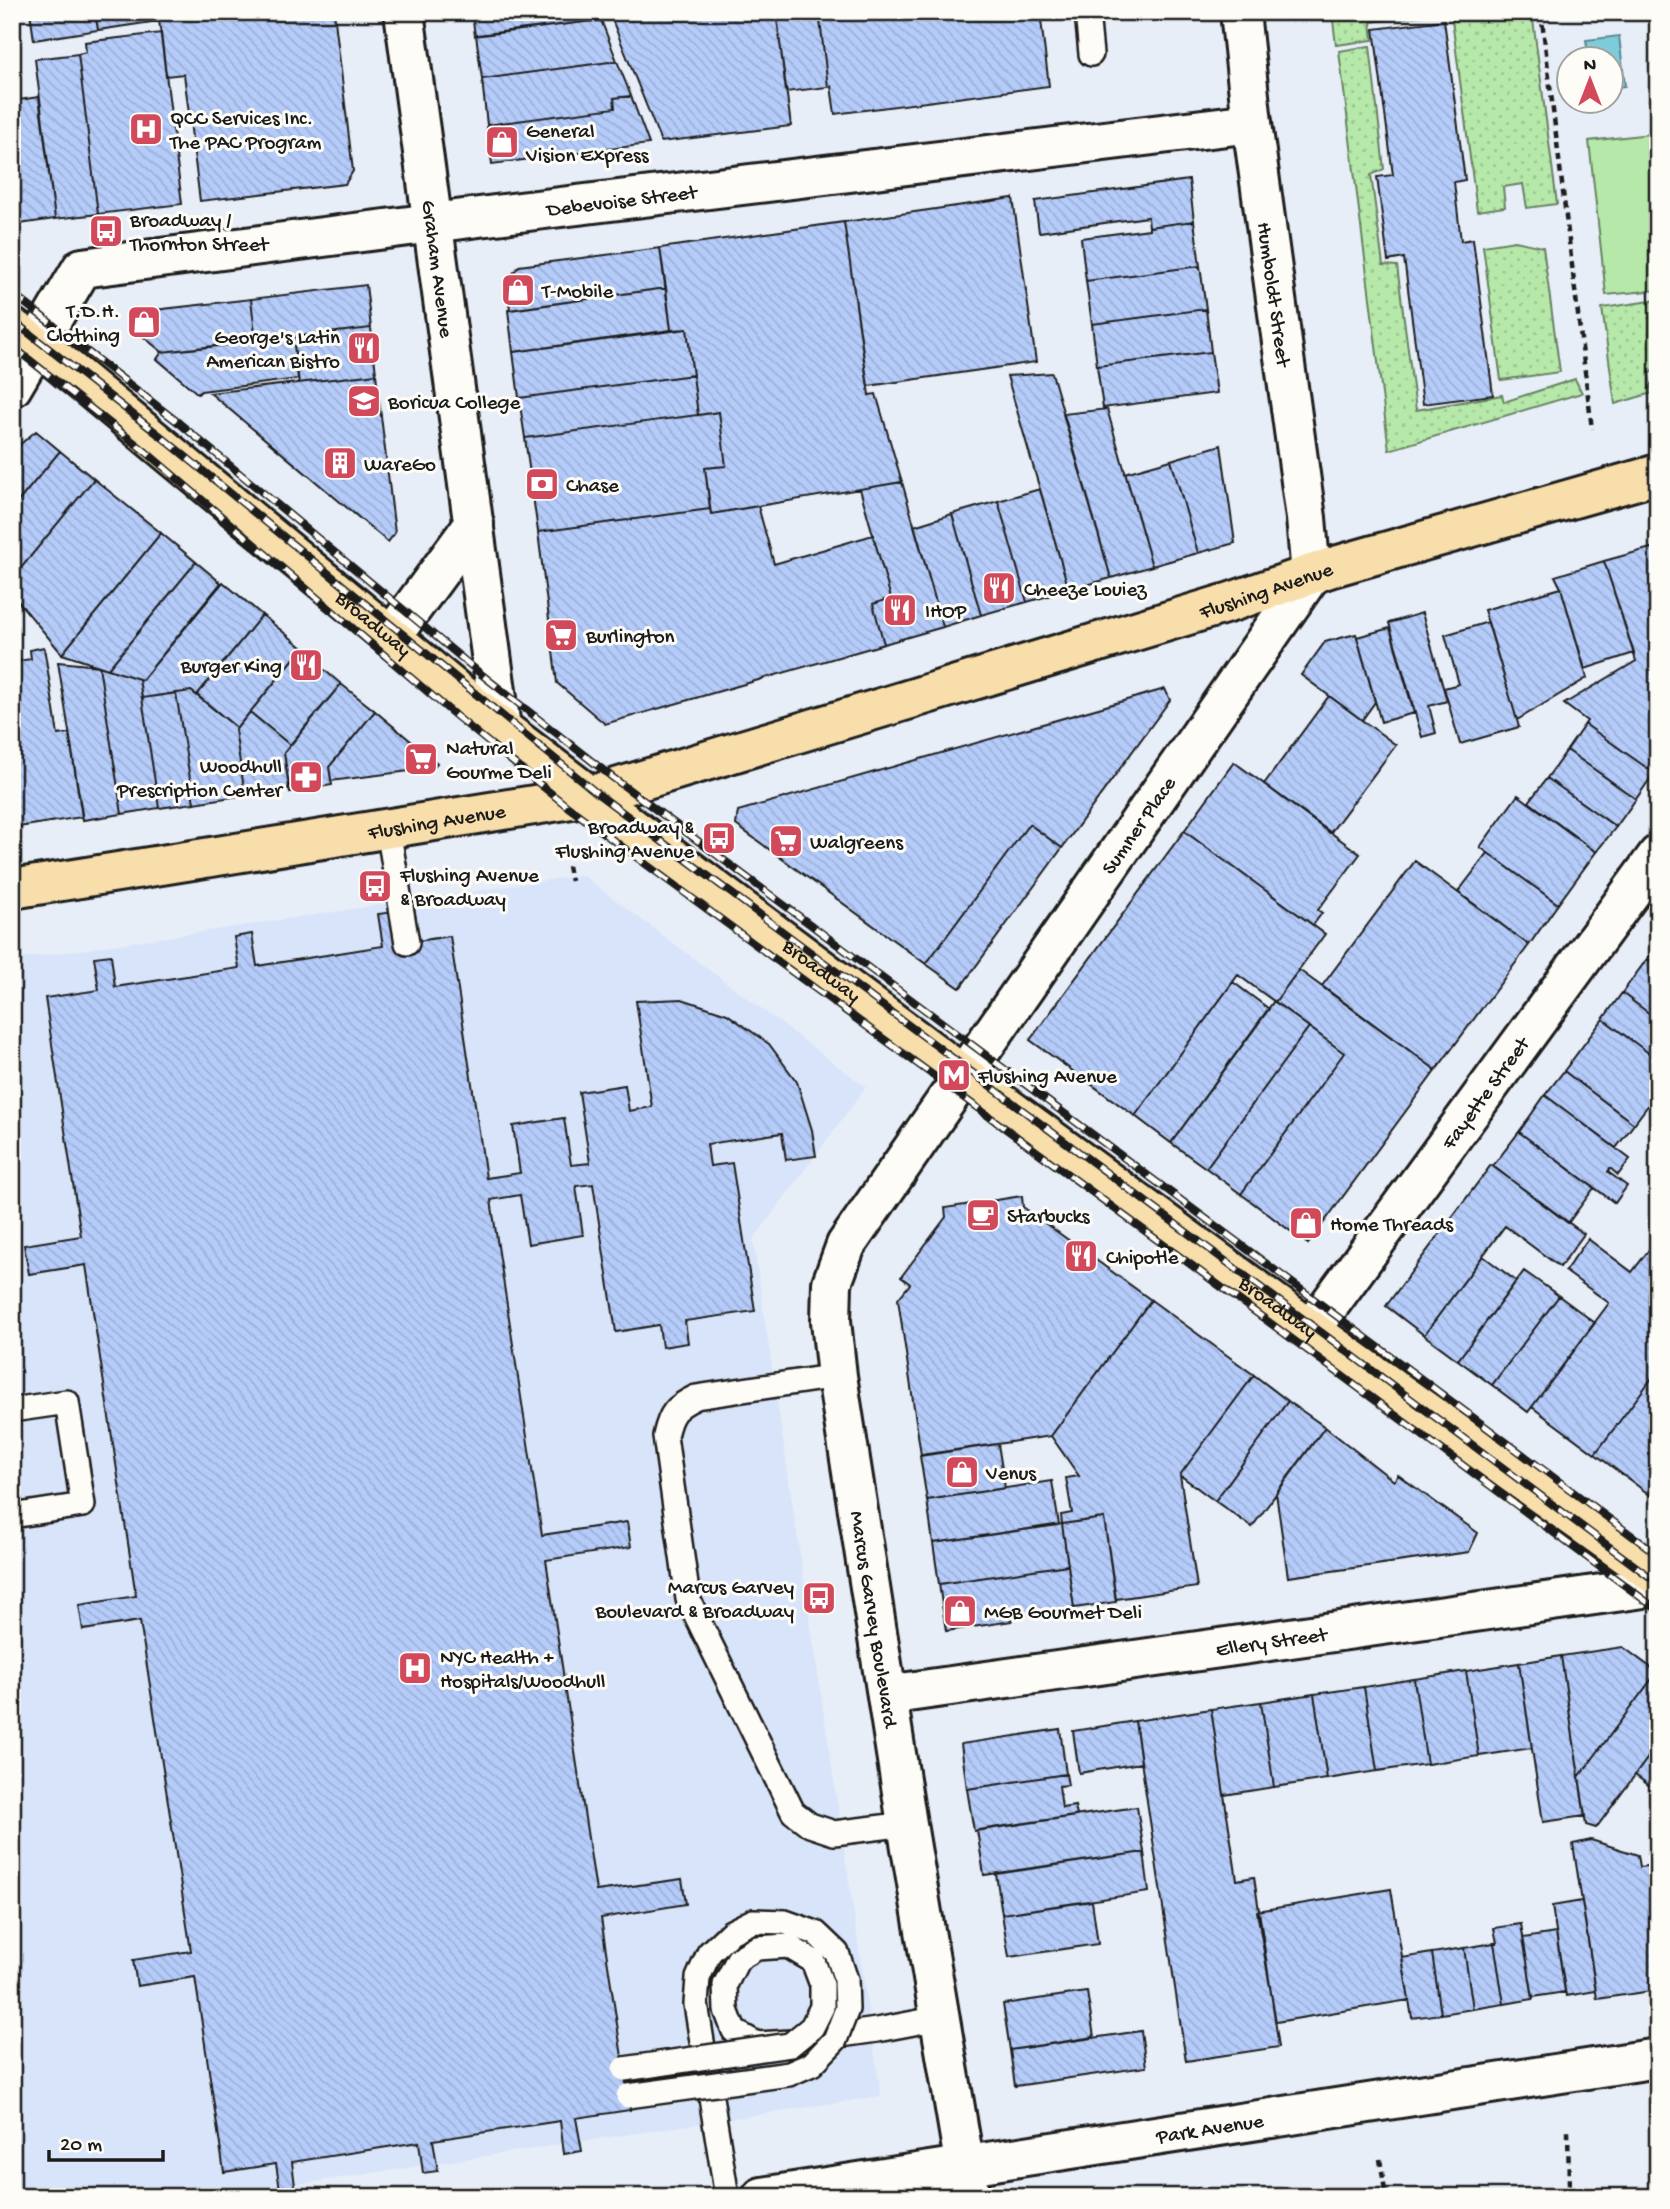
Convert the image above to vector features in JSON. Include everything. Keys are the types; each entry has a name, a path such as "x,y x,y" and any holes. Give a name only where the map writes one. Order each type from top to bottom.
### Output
{"main road":[{"name":"Broadway","path":"24,337 58,361 501,728 590,796 963,1075 1311,1330 1658,1577"},
{"name":"Flushing Avenue","path":"12,889 590,796 1231,602 1332,567 1658,474"}],"street":[{"name":"Graham Avenue","path":"404,12 501,728"},
{"name":"Humboldt Street","path":"1240,12 1252,123 1306,518 1311,575"},
{"name":"Debevoise Street","path":"24,337 82,268 433,222 1252,123"},
{"path":"12,387 24,337"},
{"path":"391,637 474,524"},
{"name":"Sumner Place","path":"963,1075 1311,575"},
{"name":"Fayette Street","path":"1311,1330 1658,855"},
{"name":"Marcus Garvey Boulevard","path":"963,1075 846,1245 832,1283 831,1321 836,1376 907,1824 968,2181"},
{"name":"Ellery Street","path":"887,1695 1658,1586"},
{"name":"Park Avenue","path":"762,2197 968,2181 1658,2058"}],"lane":[{"path":"1087,12 1091,54"},
{"path":"388,829 407,943"},
{"path":"836,1376 696,1397 679,1405 669,1419 665,1436 688,1599 793,1812 810,1825 834,1833 907,1824"},
{"path":"12,1410 67,1402 83,1505 12,1516"},
{"path":"628,2096 789,2074 812,2064 835,2040 847,2009 846,1980 836,1953 816,1933 785,1922 753,1921 730,1932 709,1953 698,1978 696,2004 727,2197"},
{"path":"624,2069 790,2045 812,2027 822,2007 822,1985 813,1961 788,1947 757,1948 738,1959 725,1985 726,2010 734,2031 757,2044 791,2042 840,2035 940,2018"}],"path":[{"path":"1541,12 1592,429"},
{"path":"568,866 571,881"},
{"path":"1567,2197 1568,2130"},
{"path":"1380,2159 1386,2197"},
{"path":"1198,2186 1200,2197"}],"shaded area":[{"name":"NYC Health + Hospitals/Woodhull","path":"582,875 866,1087 753,1240 881,2096 214,2197 12,2197 12,960"}],"green space":[{"path":"1332,12 1446,12 1371,22 1373,40 1336,45"},
{"path":"1451,12 1532,12 1557,204 1527,208 1523,184 1503,187 1505,207 1477,211"},
{"path":"1370,46 1384,169 1371,175 1383,265 1397,266 1416,410 1502,395 1504,402 1575,379 1582,393 1389,450 1339,51"},
{"path":"1658,133 1658,290 1606,295 1589,141"},
{"path":"1515,241 1543,247 1560,372 1501,380 1483,246"},
{"path":"1658,300 1658,366 1649,374 1652,393 1615,404 1602,308"}],"water":[{"path":"1619,36 1620,46 1587,46 1586,40"}],"building":[{"path":"30,12 95,12 98,30 34,40"},
{"path":"95,12 158,12 159,21 98,30"},
{"path":"158,12 334,12 353,171 345,184 200,201 184,74 166,76"},
{"path":"472,12 598,12 601,20 475,36"},
{"path":"609,12 776,12 791,126 661,142"},
{"path":"819,12 1040,12 1049,86 835,114 831,86 828,87"},
{"path":"819,12 828,87 786,92 777,17"},
{"path":"601,20 617,61 482,79 476,35"},
{"path":"1444,20 1465,180 1454,182 1461,241 1473,239 1493,395 1423,404 1404,258 1388,261 1377,177 1393,175 1374,29"},
{"path":"161,33 182,204 98,214 78,54 86,52 85,42"},
{"path":"78,54 98,214 55,219 35,59"},
{"path":"617,61 631,96 614,98 615,108 487,125 482,79"},
{"path":"631,96 649,144 492,164 487,125 615,108 614,98"},
{"path":"39,97 55,219 12,225 12,101"},
{"path":"1189,180 1194,221 1149,227 1148,217 1039,232 1035,201"},
{"path":"1013,198 1036,362 868,386 844,222"},
{"path":"1194,221 1200,266 1086,281 1081,238"},
{"path":"844,222 869,395 876,394 902,482 711,514 705,468 726,466 719,412 698,415 687,329 671,330 660,248"},
{"path":"660,248 666,288 510,310 507,281 519,266"},
{"path":"1200,266 1206,309 1092,324 1086,281"},
{"path":"366,285 371,328 256,342 251,299"},
{"path":"666,288 671,330 513,352 508,310"},
{"path":"251,299 256,342 162,352 129,325 128,313"},
{"path":"1206,309 1211,352 1097,366 1092,324"},
{"path":"371,328 376,374 299,383 293,337"},
{"path":"687,329 693,375 519,398 513,352"},
{"path":"293,337 298,379 201,391 198,394 157,359 162,352"},
{"path":"1211,352 1217,393 1103,408 1097,366"},
{"path":"1052,373 1111,578 1069,590 1007,376"},
{"name":"WareGo","path":"376,374 395,533 388,542 210,393"},
{"path":"693,375 698,415 525,438 519,398"},
{"path":"1107,409 1152,566 1111,578 1063,414"},
{"path":"719,412 726,466 705,468 710,509 538,532 525,438"},
{"path":"36,431 60,451 12,509 12,451"},
{"path":"1221,445 1235,543 1198,553 1171,460"},
{"path":"60,451 94,479 12,579 12,509"},
{"path":"1171,460 1198,553 1152,566 1125,473"},
{"path":"94,479 161,533 62,654 12,594 12,579"},
{"path":"902,482 943,627 884,644 873,604 891,598 860,489"},
{"path":"1040,489 1069,590 1027,602 998,501"},
{"path":"998,501 1027,602 981,615 952,514"},
{"path":"758,506 774,564 873,535 891,598 873,604 884,644 605,724 557,683 538,532 710,509 711,514"},
{"path":"952,514 981,615 943,627 914,526"},
{"path":"161,533 196,562 108,669 62,654"},
{"path":"1658,546 1658,768 1654,773 1585,724 1587,721 1564,704 1636,661 1604,561"},
{"path":"1604,561 1634,653 1585,669 1555,576"},
{"path":"196,562 221,583 142,680 108,669"},
{"path":"223,582 262,615 197,695 191,691 142,698 139,679 142,680"},
{"path":"1561,588 1587,678 1517,720 1484,610"},
{"path":"1422,613 1447,701 1429,706 1436,733 1422,737 1389,623"},
{"path":"262,615 303,648 237,728 197,695"},
{"path":"1488,622 1519,727 1460,744 1444,688 1459,684 1445,635"},
{"path":"1390,628 1414,713 1381,722 1357,637"},
{"path":"1356,634 1375,702 1362,720 1301,675 1325,642"},
{"path":"44,647 58,735 69,733 82,817 12,828 12,662 31,659 30,650"},
{"path":"301,650 341,684 290,745 250,712"},
{"path":"58,662 99,666 122,814 83,820"},
{"path":"99,666 139,679 159,808 122,814"},
{"path":"341,684 375,711 329,767 332,785 290,792 284,753"},
{"path":"1165,689 1170,700 1062,848 1029,824 926,964 736,825 738,811"},
{"path":"191,691 237,728 235,730 245,795 194,803 176,693"},
{"path":"176,693 194,803 159,808 142,698"},
{"path":"1329,696 1396,745 1330,833 1264,784"},
{"path":"375,711 437,763 433,768 331,781 329,767"},
{"path":"250,712 290,745 284,753 289,788 245,795 235,730"},
{"path":"1585,724 1654,773 1636,799 1567,750"},
{"path":"1567,750 1636,799 1616,827 1547,778"},
{"path":"1234,762 1360,854 1318,910 1322,913 1313,925 1184,831"},
{"path":"1547,778 1616,827 1596,852 1529,802"},
{"path":"1518,795 1596,852 1558,904 1480,847"},
{"path":"1029,824 1062,848 960,988 926,964"},
{"path":"1184,831 1325,934 1275,1002 1238,975 1135,1116 1030,1040"},
{"path":"1488,853 1558,904 1529,945 1458,892"},
{"path":"1415,861 1529,945 1436,1070 1322,986"},
{"path":"393,912 398,944 450,936 486,1178 520,1173 513,1126 564,1118 571,1165 590,1163 579,1092 625,1085 629,1111 652,1107 636,1001 682,999 727,1014 769,1044 797,1082 812,1130 816,1156 786,1160 782,1133 707,1144 710,1166 732,1163 755,1311 685,1321 688,1343 662,1347 659,1325 616,1332 593,1184 576,1186 583,1235 528,1244 520,1195 491,1200 542,1535 627,1522 631,1547 546,1560 596,1891 682,1879 686,1904 601,1918 630,2110 576,2118 582,2151 564,2154 560,2121 433,2140 438,2171 423,2173 419,2142 292,2162 296,2194 281,2196 276,2164 224,2172 195,1977 137,1986 133,1960 191,1951 140,1621 83,1630 79,1605 136,1596 86,1265 29,1274 24,1245 81,1236 45,998 99,990 94,957 111,955 115,987 239,968 234,937 252,934 257,966 383,946 378,914"},
{"path":"1658,945 1658,967 1647,959"},
{"path":"1647,959 1658,967 1658,1020 1622,993"},
{"path":"1299,970 1436,1070 1308,1244 1241,1194 1344,1053 1275,1002"},
{"path":"1233,982 1269,1009 1171,1143 1135,1116"},
{"path":"1622,993 1658,1020 1658,1060 1603,1019"},
{"path":"1274,1001 1309,1027 1206,1168 1171,1143"},
{"path":"1603,1019 1658,1060 1658,1092 1634,1124 1564,1071"},
{"path":"1309,1027 1344,1053 1241,1194 1206,1168"},
{"path":"1564,1071 1634,1124 1616,1148 1545,1095"},
{"path":"1545,1095 1630,1159 1618,1175 1610,1168 1608,1172 1627,1186 1615,1203 1519,1132"},
{"path":"1519,1132 1594,1188 1568,1223 1493,1166"},
{"path":"1491,1165 1584,1234 1560,1267 1505,1226 1424,1335 1386,1306"},
{"path":"1022,1196 1023,1207 1151,1300 1051,1436 921,1455 898,1299 910,1284 901,1277 946,1217 945,1208"},
{"path":"1658,1238 1658,1370 1595,1454 1532,1407 1609,1303 1565,1271 1588,1239 1632,1272"},
{"path":"1483,1256 1516,1281 1458,1360 1424,1335"},
{"path":"1524,1271 1559,1296 1492,1385 1458,1360"},
{"path":"1559,1296 1595,1323 1528,1412 1492,1385"},
{"path":"1151,1300 1254,1375 1180,1475 1197,1587 1116,1599 1104,1518 1062,1524 1061,1515 1072,1513 1066,1478 1079,1476 1051,1436"},
{"path":"1658,1370 1658,1501 1595,1454"},
{"path":"1254,1375 1288,1401 1215,1501 1180,1475"},
{"path":"1288,1401 1325,1427 1252,1527 1215,1501"},
{"path":"1325,1427 1394,1481 1398,1475 1478,1533 1469,1552 1288,1577 1276,1493"},
{"name":"Venus","path":"998,1444 1005,1488 927,1500 920,1456"},
{"path":"1052,1481 1059,1525 933,1543 927,1500"},
{"path":"1104,1518 1116,1602 1074,1608 1062,1524"},
{"path":"1062,1524 1068,1565 939,1584 933,1543"},
{"path":"1068,1565 1074,1608 1011,1617 1012,1621 946,1631 939,1584"},
{"path":"1623,1647 1657,1672 1579,1777 1561,1656"},
{"path":"1561,1656 1585,1816 1543,1822 1519,1663"},
{"path":"1519,1663 1532,1748 1479,1756 1466,1671"},
{"path":"1466,1671 1479,1756 1427,1764 1414,1679"},
{"path":"1657,1672 1658,1744 1596,1828 1586,1825 1579,1777"},
{"path":"1414,1679 1427,1764 1377,1771 1364,1687"},
{"path":"1364,1687 1377,1771 1327,1779 1314,1694"},
{"path":"1314,1694 1327,1779 1274,1787 1261,1702"},
{"path":"1261,1702 1274,1787 1224,1795 1211,1709"},
{"path":"1211,1709 1237,1880 1254,1877 1279,2047 1186,2061 1135,1721"},
{"path":"1135,1721 1141,1763 1079,1773 1073,1731"},
{"path":"1060,1729 1066,1774 967,1789 961,1744"},
{"path":"1658,1744 1658,1792 1635,1775"},
{"path":"1066,1774 1068,1785 1059,1786 1062,1808 1075,1806 1077,1816 974,1831 967,1789"},
{"path":"1137,1807 1144,1852 984,1875 977,1830"},
{"path":"1591,1840 1638,1855 1640,1867 1658,1864 1658,1990 1597,1999 1573,1844"},
{"path":"1144,1852 1149,1892 1002,1914 996,1874"},
{"path":"1391,1889 1409,2000 1276,2022 1257,1911"},
{"path":"1092,1901 1098,1944 1009,1957 1002,1914"},
{"path":"1582,1901 1596,1991 1566,1996 1552,1906"},
{"path":"1521,1924 1533,1999 1504,2004 1494,1928"},
{"path":"1556,1933 1565,1992 1533,1997 1523,1938"},
{"path":"1494,1943 1504,2004 1473,2009 1464,1948"},
{"path":"1464,1948 1473,2009 1441,2014 1432,1953"},
{"path":"1432,1953 1441,2014 1412,2018 1402,1958"},
{"path":"1087,1992 1094,2037 1010,2050 1003,2004"},
{"path":"1141,2031 1146,2067 1015,2086 1010,2050"}],"railway":[{"path":"12,293 179,423 481,674 612,777 1658,1555"},
{"path":"12,320 163,438 598,794 1658,1583"},
{"path":"12,346 146,452 456,716 568,807 1658,1610"}],"place":[{"name":"QCC Services Inc. The PAC Program","path":"146,129"},
{"name":"General Vision Express","path":"502,142"},
{"name":"Broadway / Thornton Street","path":"106,231"},
{"name":"T-Mobile","path":"518,290"},
{"name":"T.D.H. Clothing","path":"144,322"},
{"name":"George's Latin American Bistro","path":"364,348"},
{"name":"Boricua College","path":"364,401"},
{"name":"WareGo","path":"340,463"},
{"name":"Chase","path":"542,484"},
{"name":"Cheeze Louiez","path":"999,588"},
{"name":"IHOP","path":"900,610"},
{"name":"Burlington","path":"561,635"},
{"name":"Burger King","path":"306,665"},
{"name":"Natural Gourme Deli","path":"421,759"},
{"name":"Woodhull Prescription Center","path":"306,777"},
{"name":"Broadway & Flushing Avenue","path":"719,838"},
{"name":"Walgreens","path":"786,841"},
{"name":"Flushing Avenue & Broadway","path":"375,886"},
{"name":"Flushing Avenue","path":"954,1075"},
{"name":"Starbucks","path":"983,1215"},
{"name":"Home Threads","path":"1306,1223"},
{"name":"Chipotle","path":"1081,1256"},
{"name":"Venus","path":"962,1472"},
{"name":"Marcus Garvey Boulevard & Broadway","path":"819,1598"},
{"name":"MGB Gourmet Deli","path":"960,1611"},
{"name":"NYC Health + Hospitals/Woodhull","path":"415,1668"}]}
